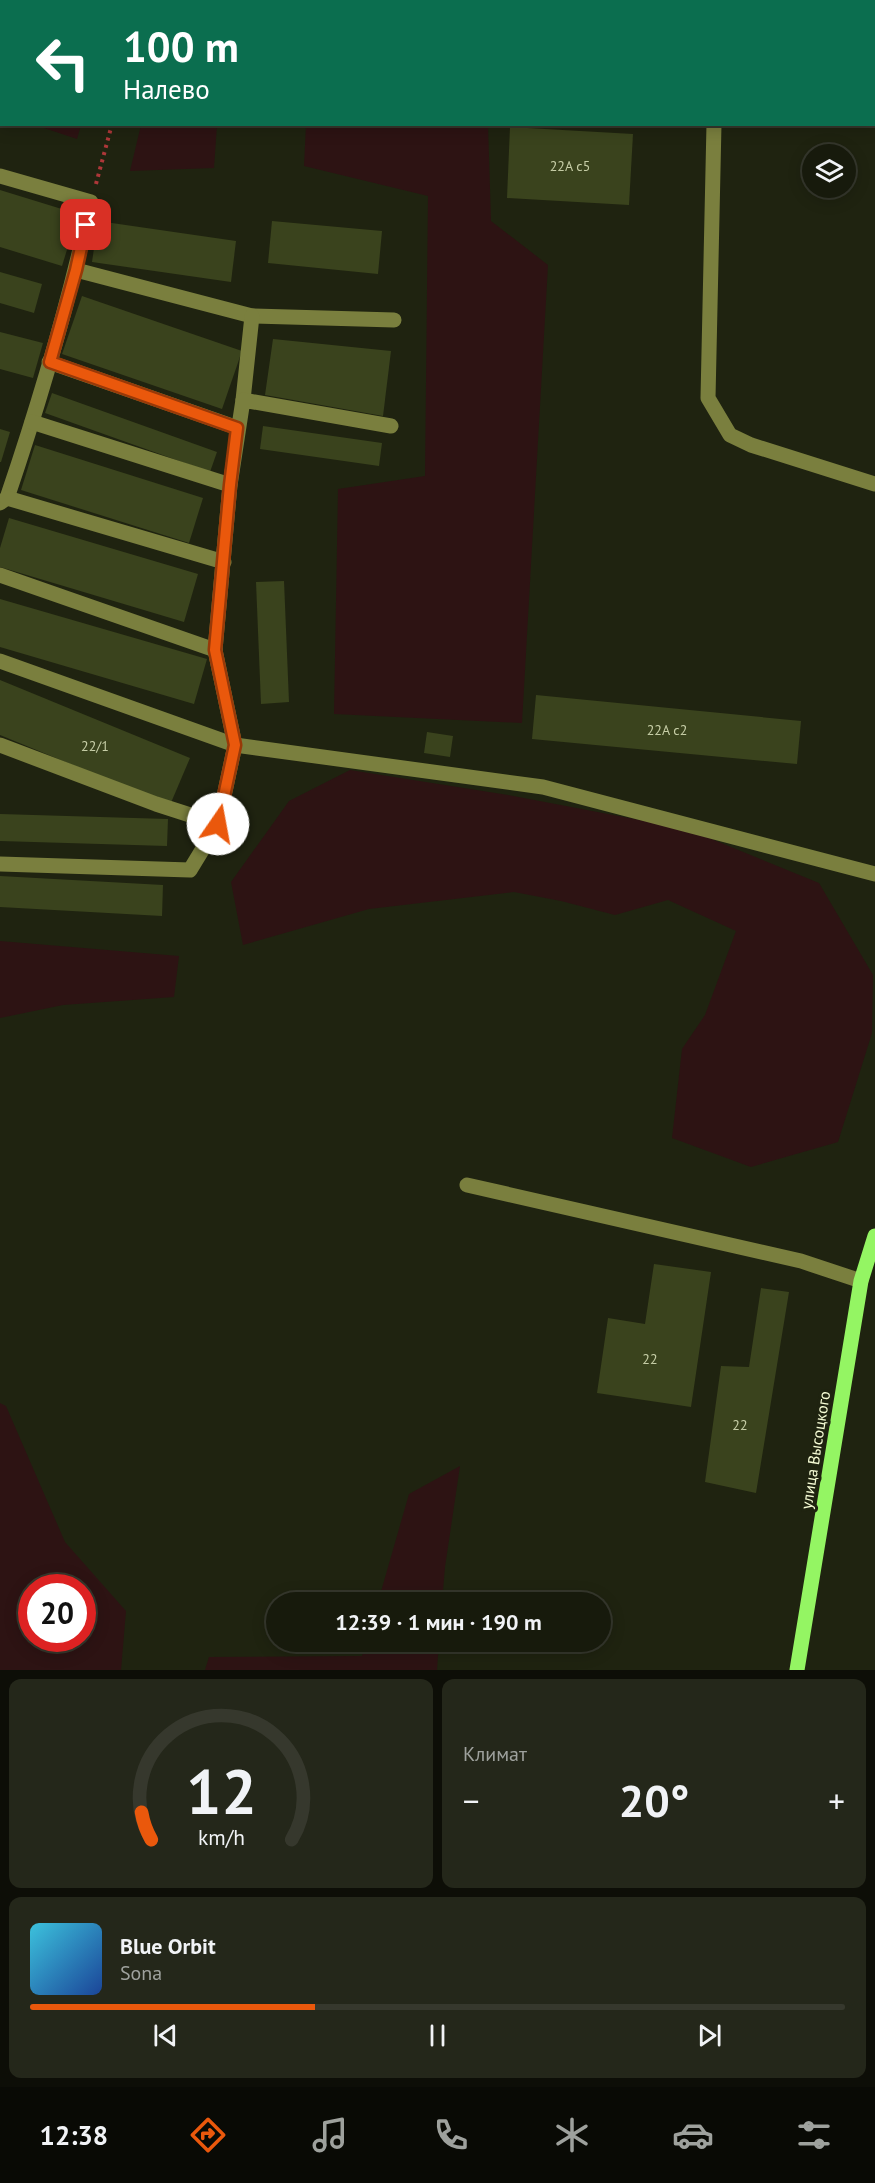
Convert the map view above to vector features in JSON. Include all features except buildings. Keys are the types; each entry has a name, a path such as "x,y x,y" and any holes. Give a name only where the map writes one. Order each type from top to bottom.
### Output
{"main road":[{"name":"улица Высоцкого","path":"797,1670 861,1281 875,1236"}],"lane":[{"path":"714,126 708,398 730,435 751,446 875,484"},
{"path":"0,176 91,202 76,270 50,362 4,501 224,562"},
{"path":"76,270 252,316 394,320"},
{"path":"0,864 190,870 218,824 235,745 215,650 230,485 243,400 252,316"},
{"path":"50,362 237,428"},
{"path":"243,400 391,426"},
{"path":"32,422 230,485"},
{"path":"0,574 215,650"},
{"path":"0,661 235,745 543,787 875,874"},
{"path":"0,745 156,804 218,824"},
{"path":"467,1185 801,1261 861,1281"}],"path":[{"path":"91,202 111,126"}],"shaded area":[{"path":"38,126 81,126 77,139"},
{"path":"141,126 217,126 214,168 130,171"},
{"path":"306,126 488,126 491,221 548,265 522,723 334,714 338,489 425,476 428,196 304,166"},
{"path":"350,770 508,795 687,829 819,883 873,975 872,1033 838,1142 751,1167 672,1138 682,1049 705,1015 736,931 668,900 615,915 514,892 369,909 243,945 231,882 289,801"},
{"path":"0,941 179,956 174,997 63,1005 0,1018"},
{"path":"0,1403 6,1406 65,1542 93,1574 18,1574 18,1652 96,1652 96,1577 126,1611 121,1670 0,1670"},
{"path":"460,1466 443,1592 381,1592 409,1494"},
{"path":"363,1652 438,1652 437,1670 205,1670 209,1657 362,1656"}],"route":[{"path":"86,225 50,362 237,428 215,650 235,745 218,824"}]}
